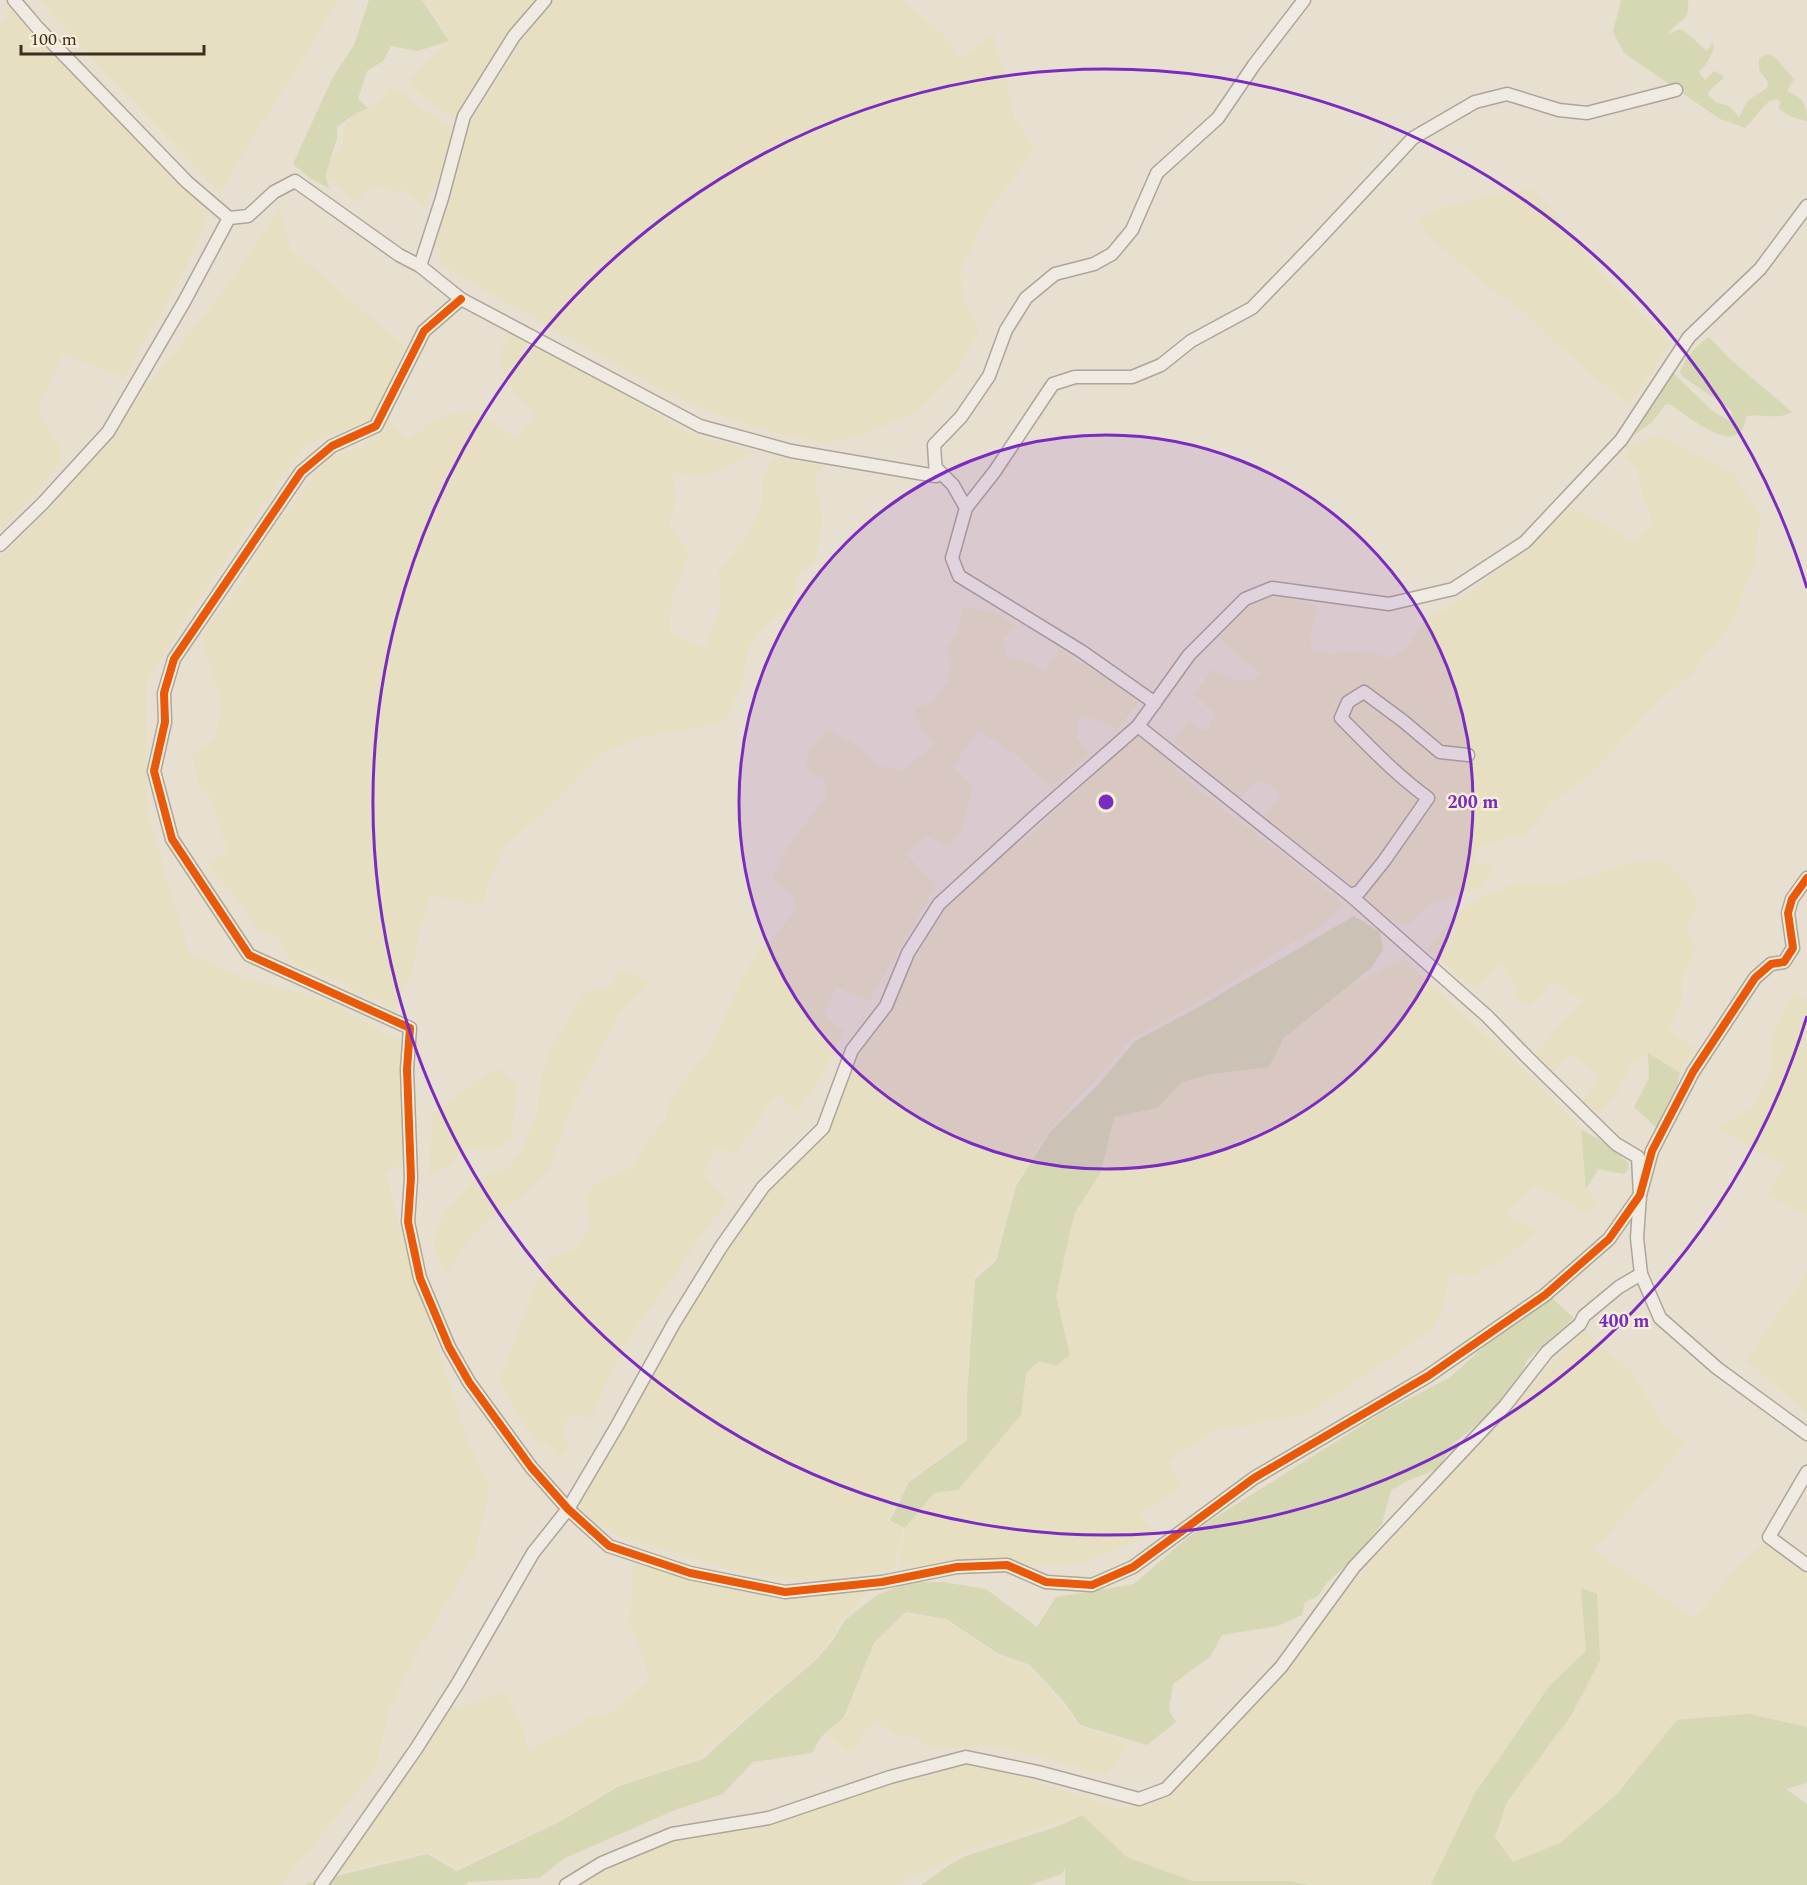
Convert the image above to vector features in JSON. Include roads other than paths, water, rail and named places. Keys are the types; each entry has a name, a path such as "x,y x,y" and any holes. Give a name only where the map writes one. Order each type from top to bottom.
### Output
{"street":[{"path":"14,0 37,27 187,182 229,218 248,216 274,192 295,181 399,255 420,266 461,299 700,426 791,451 936,476"},
{"path":"420,266 442,198 464,116 514,36 545,0"},
{"path":"936,476 934,445 961,417 989,376 1006,330 1026,298 1056,274 1094,264 1112,254 1132,230 1157,173 1218,118 1254,65 1304,0"},
{"path":"1155,704 1081,651 959,576 952,558 966,508 995,471 1053,384 1075,377 1132,377 1161,364 1191,341 1252,308 1413,138 1475,102 1507,94 1559,110 1587,112 1676,90"},
{"path":"321,1885 416,1749 458,1683 532,1553 568,1509 674,1323 721,1247 763,1187 823,1128 852,1050 886,1006 908,953 939,904 1138,726 1189,655 1245,599 1272,588 1389,604 1453,590 1525,542 1621,440 1689,337 1760,269 1807,206"},
{"path":"0,545 43,503 108,432 184,302 229,218"},
{"path":"461,299 424,331 376,426 332,446 301,472 174,658 164,693 165,722 154,771 172,839 249,955 410,1028 407,1069 411,1178 408,1222 420,1278 449,1347 469,1382 531,1467 568,1509 609,1546 690,1573 785,1592 882,1582 957,1568 1007,1565 1046,1582 1092,1585 1133,1568 1254,1478 1428,1376 1545,1295 1609,1239 1641,1195 1638,1157 1616,1144 1487,1016 1350,895 1138,726"},
{"path":"936,476 936,468 953,485 966,508"},
{"path":"1350,895 1359,892 1384,861 1428,798 1413,787 1341,718 1348,702 1364,692 1440,752 1468,755"},
{"path":"1807,878 1792,899 1788,913 1793,948 1784,962 1771,964 1755,978 1693,1072 1652,1151 1641,1195 1637,1238 1641,1274 1660,1318 1717,1368 1807,1434"},
{"path":"567,1885 602,1863 672,1834 769,1818 890,1777 966,1757 1038,1772 1139,1799 1166,1789 1281,1667 1354,1567 1505,1406 1547,1352 1580,1324 1584,1316 1619,1287 1641,1274"},
{"path":"1807,1472 1769,1537 1807,1565"}]}
